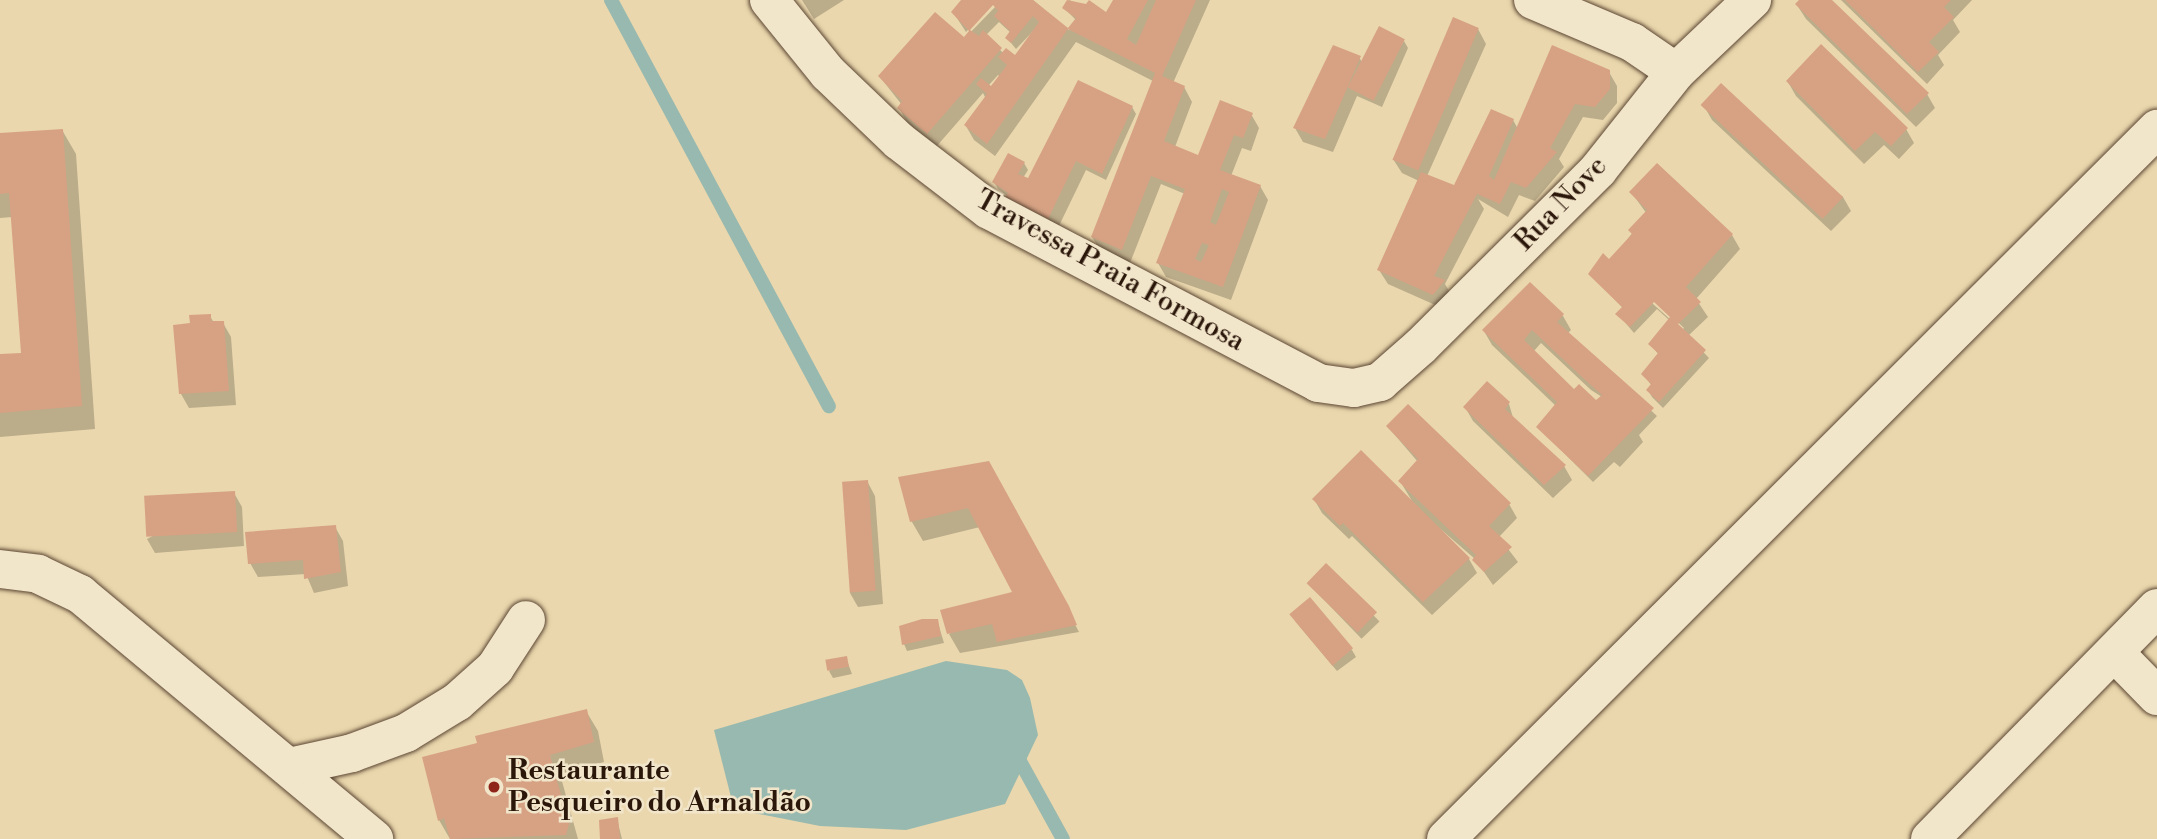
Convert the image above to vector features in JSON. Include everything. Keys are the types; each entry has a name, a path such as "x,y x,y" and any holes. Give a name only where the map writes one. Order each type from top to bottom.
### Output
{"street":[{"name":"Travessa Praia Formosa","path":"769,0 828,73 899,141 989,210 1318,383 1354,388"},
{"path":"1533,0 1632,42 1676,72"},
{"name":"Rua Nove","path":"1354,388 1380,382 1421,346 1598,170 1676,72 1752,0"},
{"path":"1446,839 2157,130"},
{"path":"0,569 38,575 80,594 374,839"},
{"path":"1930,839 2157,608"},
{"path":"289,767 352,753 407,733 457,702 495,668 526,620"},
{"path":"2115,653 2157,696"}],"water":[{"path":"946,661 1007,670 1022,680 1030,698 1038,735 1005,804 906,830 820,826 734,809 714,730"}],"building":[{"path":"961,0 1033,0 1068,28 1076,18 1062,8 1067,0 1086,4 1089,0 1106,12 1113,0 1148,0 1127,39 1136,45 1156,0 1196,0 1162,76 1185,86 1164,141 1198,155 1220,100 1253,113 1243,138 1234,135 1220,170 1261,185 1223,287 1156,263 1185,189 1151,176 1122,250 1091,237 1155,73 1068,29 987,144 964,125 987,94 976,84 981,78 991,86 1007,65 998,57 1006,48 1015,55 1039,22 1033,16 1011,43 1005,38 1010,31 994,16 998,11 993,5 970,30 979,36 983,30 1002,48 927,134 897,108 902,101 878,76 935,12 964,37 969,31 951,12","holes":["1222,189 1229,192 1216,225 1210,222","1202,243 1209,245 1201,262 1195,259"]},
{"path":"1799,0 1832,0 1929,93 1907,114 1795,4"},
{"path":"1845,0 1951,0 1944,7 1954,17 1929,42 1939,52 1918,72"},
{"path":"1453,17 1479,28 1418,171 1392,160"},
{"path":"1379,26 1405,39 1374,101 1348,87"},
{"path":"1821,44 1908,128 1891,146 1875,132 1855,151 1786,81"},
{"path":"1333,45 1361,56 1325,139 1293,128"},
{"path":"1552,45 1610,70 1610,89 1595,107 1575,104 1550,148 1557,152 1526,188 1511,182 1500,204 1477,194 1434,276 1445,280 1433,295 1377,270 1421,172 1454,185 1491,109 1514,119 1489,176 1494,180"},
{"path":"1078,80 1133,106 1102,174 1076,161 1048,219 1005,198 1008,193 992,182 1008,153 1025,162 1018,174 1028,178"},
{"path":"1721,83 1843,197 1823,219 1701,105"},
{"path":"63,129 82,406 0,413 0,354 21,353 9,193 0,194 0,133"},
{"path":"1657,163 1733,234 1686,287 1701,302 1678,324 1706,350 1659,402 1646,390 1651,384 1641,374 1658,353 1648,344 1670,317 1654,302 1630,327 1615,314 1622,307 1588,274 1603,253 1609,259 1632,234 1628,230 1647,210 1629,192"},
{"path":"1530,282 1564,314 1557,322 1654,408 1588,476 1536,427 1557,402 1482,330","holes":["1532,330 1602,395 1596,400 1579,384 1574,389 1524,340"]},
{"path":"211,314 211,321 224,321 229,391 179,394 173,325 190,323 189,315"},
{"path":"1487,381 1510,402 1505,409 1566,465 1544,485 1463,407"},
{"path":"1408,404 1511,503 1489,526 1512,547 1484,572 1472,560 1476,555 1398,481 1418,459 1386,426"},
{"path":"1361,450 1470,558 1423,602 1343,523 1340,526 1312,499"},
{"path":"989,461 1077,625 997,642 992,624 947,634 940,610 1012,592 968,508 910,522 898,477"},
{"path":"868,480 876,591 850,593 842,482"},
{"path":"235,491 237,532 146,537 144,496"},
{"path":"336,525 341,572 304,579 303,560 248,564 245,532"},
{"path":"1326,563 1377,612 1358,632 1307,583"},
{"path":"1310,597 1353,648 1332,666 1289,614"},
{"path":"922,619 938,619 941,636 902,645 899,626"},
{"path":"847,656 849,667 827,671 825,660"},
{"name":"Restaurante Pesqueiro do Arnaldão","path":"587,709 594,742 550,755 569,824 566,835 450,839 444,818 438,821 422,757 477,743 475,736"},
{"path":"618,817 620,839 600,839 599,820"}],"waterway":[{"path":"611,0 829,406"},
{"path":"1016,754 1063,839"}],"place":[{"name":"Restaurante Pesqueiro do Arnaldão","path":"494,787"}]}
